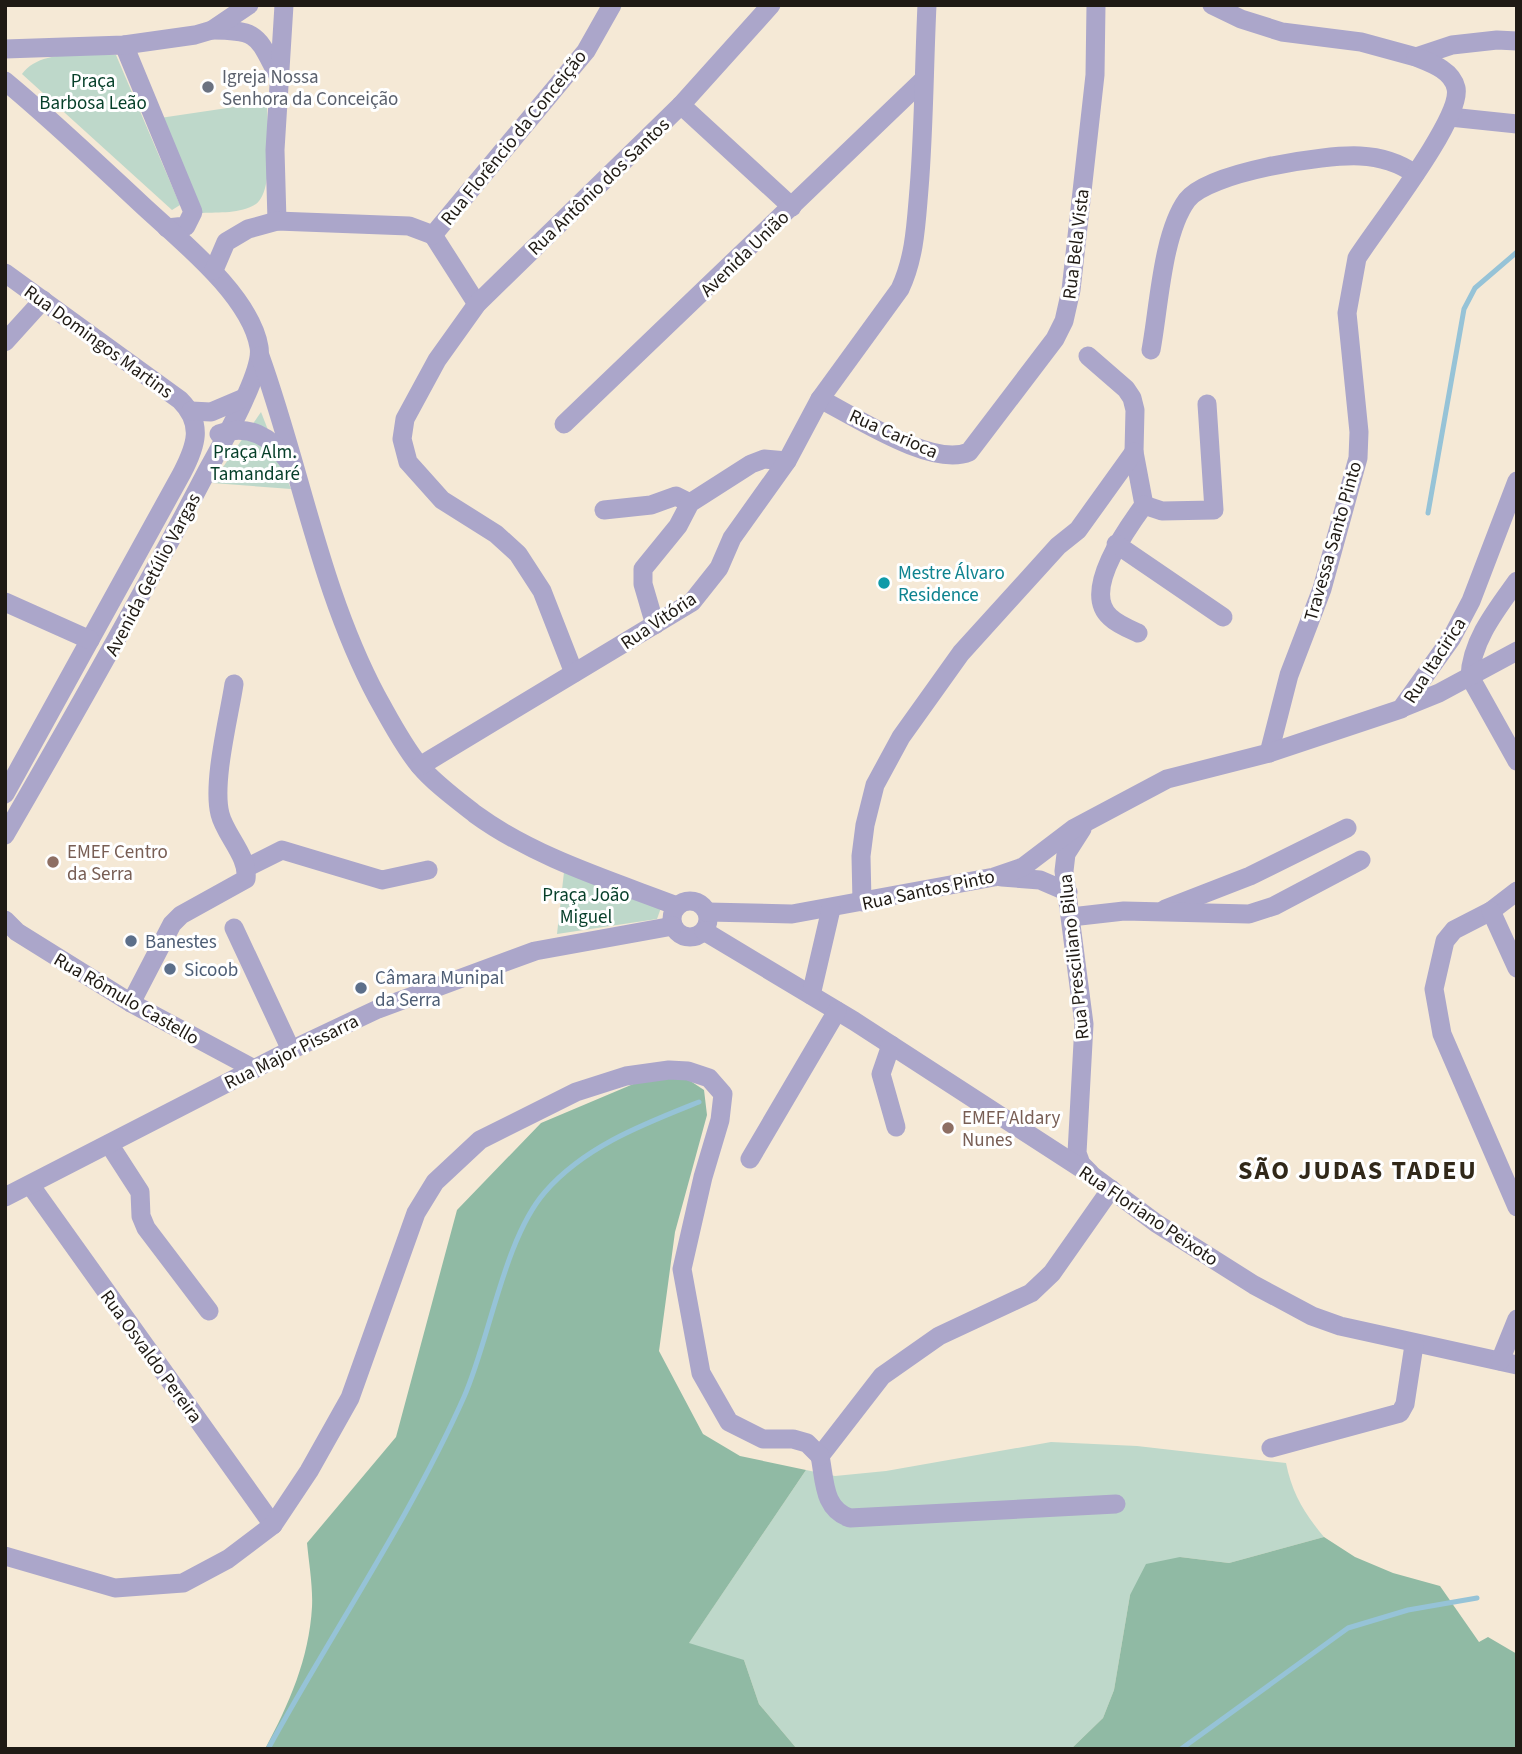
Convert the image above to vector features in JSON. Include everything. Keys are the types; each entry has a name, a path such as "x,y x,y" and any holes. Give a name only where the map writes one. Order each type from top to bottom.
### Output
{"street":[{"path":"212,30 249,5"},
{"path":"277,221 275,150 284,5"},
{"name":"Rua Florêncio da Conceição","path":"214,270 226,242 248,229 277,221 409,226 433,235 586,51 612,5"},
{"name":"Rua Antônio dos Santos","path":"574,673 542,591 518,554 496,534 442,500 408,462 402,439 405,419 416,396 477,304 681,105 771,5"},
{"name":"Rua Vitória","path":"419,766 692,602 719,568 732,538 787,461 820,399 900,289 908,272 915,245 924,132 923,80 927,5"},
{"name":"Rua Bela Vista","path":"969,452 1018,389 1064,321 1072,290 1095,75 1096,5"},
{"name":"Travessa Santo Pinto","path":"1212,5 1269,28 1307,37 1361,42 1416,57 1439,66 1451,76 1457,96 1441,136 1357,258 1347,313 1359,432 1358,458 1322,589 1289,675 1269,753"},
{"path":"5,49 124,45 212,30 246,32 254,36 279,78"},
{"path":"1416,57 1452,45 1497,40 1517,41"},
{"path":"124,45 193,212 186,226 167,228"},
{"name":"Avenida União","path":"564,424 923,80"},
{"path":"5,81 43,112 214,270 247,318 256,337 278,405 338,612 357,658 397,733 419,766 477,815 533,849 677,906"},
{"path":"681,105 792,207"},
{"path":"1450,117 1517,124"},
{"path":"1151,350 1169,248 1179,215 1188,199 1201,189 1231,177 1331,157 1360,156 1394,161 1415,174"},
{"path":"433,235 477,304"},
{"name":"Rua Domingos Martins","path":"5,273 180,400 191,411"},
{"path":"5,342 43,300"},
{"name":"Avenida Getúlio Vargas","path":"5,835 148,584 244,398 260,356"},
{"path":"1088,356 1126,388 1132,398 1134,452 1144,505 1116,544 1103,575 1103,603 1110,618 1138,634"},
{"path":"244,398 211,412 191,411 196,422 195,443 228,430 244,430 276,443 296,471"},
{"name":"Rua Carioca","path":"820,399 930,453 957,457 969,452"},
{"path":"1144,505 1162,511 1214,510 1207,404"},
{"name":"Avenida Getúlio Vargas","path":"5,794 195,443"},
{"path":"862,902 861,856 874,785 901,737 961,653 1058,546 1079,530 1134,452"},
{"path":"655,625 643,584 643,569 678,526 690,503 751,464 764,459 787,461"},
{"name":"Rua Itacirica","path":"1269,753 1401,709 1451,639 1471,601 1517,481"},
{"path":"604,510 650,505 676,496 690,503"},
{"path":"1116,544 1223,617"},
{"path":"125,572 148,584"},
{"path":"1470,669 1497,608 1517,581"},
{"path":"5,602 90,640"},
{"path":"1401,709 1470,669 1517,651"},
{"path":"1470,669 1517,761"},
{"path":"131,1003 172,924 181,915 246,879 246,868 220,814 218,795 234,684"},
{"path":"1087,823 1167,779 1269,753"},
{"name":"Rua Santos Pinto","path":"705,922 831,909 994,877 1023,867 1087,823"},
{"name":"Rua Presciliano Bilua","path":"1087,823 1066,854 1064,871 1084,1024 1078,1129 1079,1159 1093,1176"},
{"path":"1158,911 1250,876 1347,828"},
{"path":"246,868 282,850 382,880 428,870"},
{"path":"1071,917 1158,911 1249,914 1273,906 1362,860"},
{"path":"994,877 1040,880 1068,891"},
{"path":"1517,891 1491,911 1454,930 1445,941 1434,989 1442,1034 1517,1207"},
{"path":"688,901 699,904 705,922 687,937 673,926 672,919 677,906 688,901"},
{"path":"811,995 831,909"},
{"path":"1491,911 1517,968"},
{"name":"Rua Floriano Peixoto","path":"705,922 811,995 1093,1176 1221,1265 1312,1316 1414,1345 1508,1363"},
{"name":"Rua Major Pissarra","path":"5,1197 31,1186 291,1050 378,1009 536,951 673,926"},
{"name":"Rua Rômulo Castello","path":"9,927 131,1003 254,1069"},
{"path":"234,928 291,1050"},
{"path":"750,1159 837,1011"},
{"path":"891,1045 881,1074 896,1127"},
{"path":"222,1085 229,1070 224,1053"},
{"path":"5,1556 115,1588 183,1583 228,1559 272,1525 309,1471 350,1398 416,1213 435,1182 480,1140 576,1092 626,1076 669,1070 688,1071 709,1078 723,1094 720,1120 703,1177 682,1269 701,1373 729,1422 762,1439 793,1439 807,1443 820,1455 829,1504 837,1514 850,1518 1116,1504"},
{"path":"1045,1146 1062,1147 1078,1129"},
{"path":"109,1144 140,1192 141,1216 146,1228 209,1311"},
{"name":"Rua Osvaldo Pereira","path":"31,1186 272,1525"},
{"path":"820,1455 882,1376 939,1336 1031,1293 1052,1273 1111,1189"},
{"path":"1508,1363 1517,1319"},
{"path":"1271,1448 1400,1413 1405,1404 1414,1345"}],"green space":[{"name":"Praça Barbosa Leão","path":"116,55 180,205 172,210 22,74 41,60 53,57"},
{"path":"267,102 268,172 262,197 256,204 243,209 202,213 160,118"},
{"name":"Praça Alm. Tamandaré","path":"261,412 291,489 212,483"},
{"name":"Praça João Miguel","path":"564,872 663,902 657,919 557,934"},
{"path":"657,1074 683,1076 704,1090 707,1115 675,1232 659,1351 703,1434 740,1456 806,1470 689,1643 744,1660 759,1704 797,1749 265,1749 290,1698 307,1645 312,1599 307,1543 396,1437 457,1210 541,1123"},
{"path":"1051,1442 1137,1446 1286,1463 1300,1502 1324,1537 1229,1563 1180,1557 1130,1595 1114,1690 1103,1718 1071,1749 797,1749 759,1704 744,1660 678,1659 806,1470 835,1476 886,1471"},
{"path":"1324,1537 1355,1557 1393,1573 1440,1586 1479,1642 1488,1637 1517,1654 1517,1749 1071,1749 1103,1718 1114,1690 1130,1595 1146,1564 1180,1557 1229,1563"}],"waterway":[{"path":"1428,513 1464,309 1475,288 1517,252"},
{"path":"268,1749 395,1532 442,1443 464,1397 508,1262 531,1212 561,1176 597,1149 637,1128 699,1102"},
{"path":"1181,1749 1348,1628 1408,1610 1477,1598"}],"place":[{"name":"Igreja Nossa Senhora da Conceição","path":"208,87"},
{"name":"Mestre Álvaro Residence","path":"884,583"},
{"name":"EMEF Centro da Serra","path":"53,862"},
{"name":"Banestes","path":"131,941"},
{"name":"Sicoob","path":"170,969"},
{"name":"Câmara Munipal da Serra","path":"361,988"},
{"name":"EMEF Aldary Nunes","path":"948,1128"}],"district":[{"name":"SÃO JUDAS TADEU","path":"1358,1170"}]}
